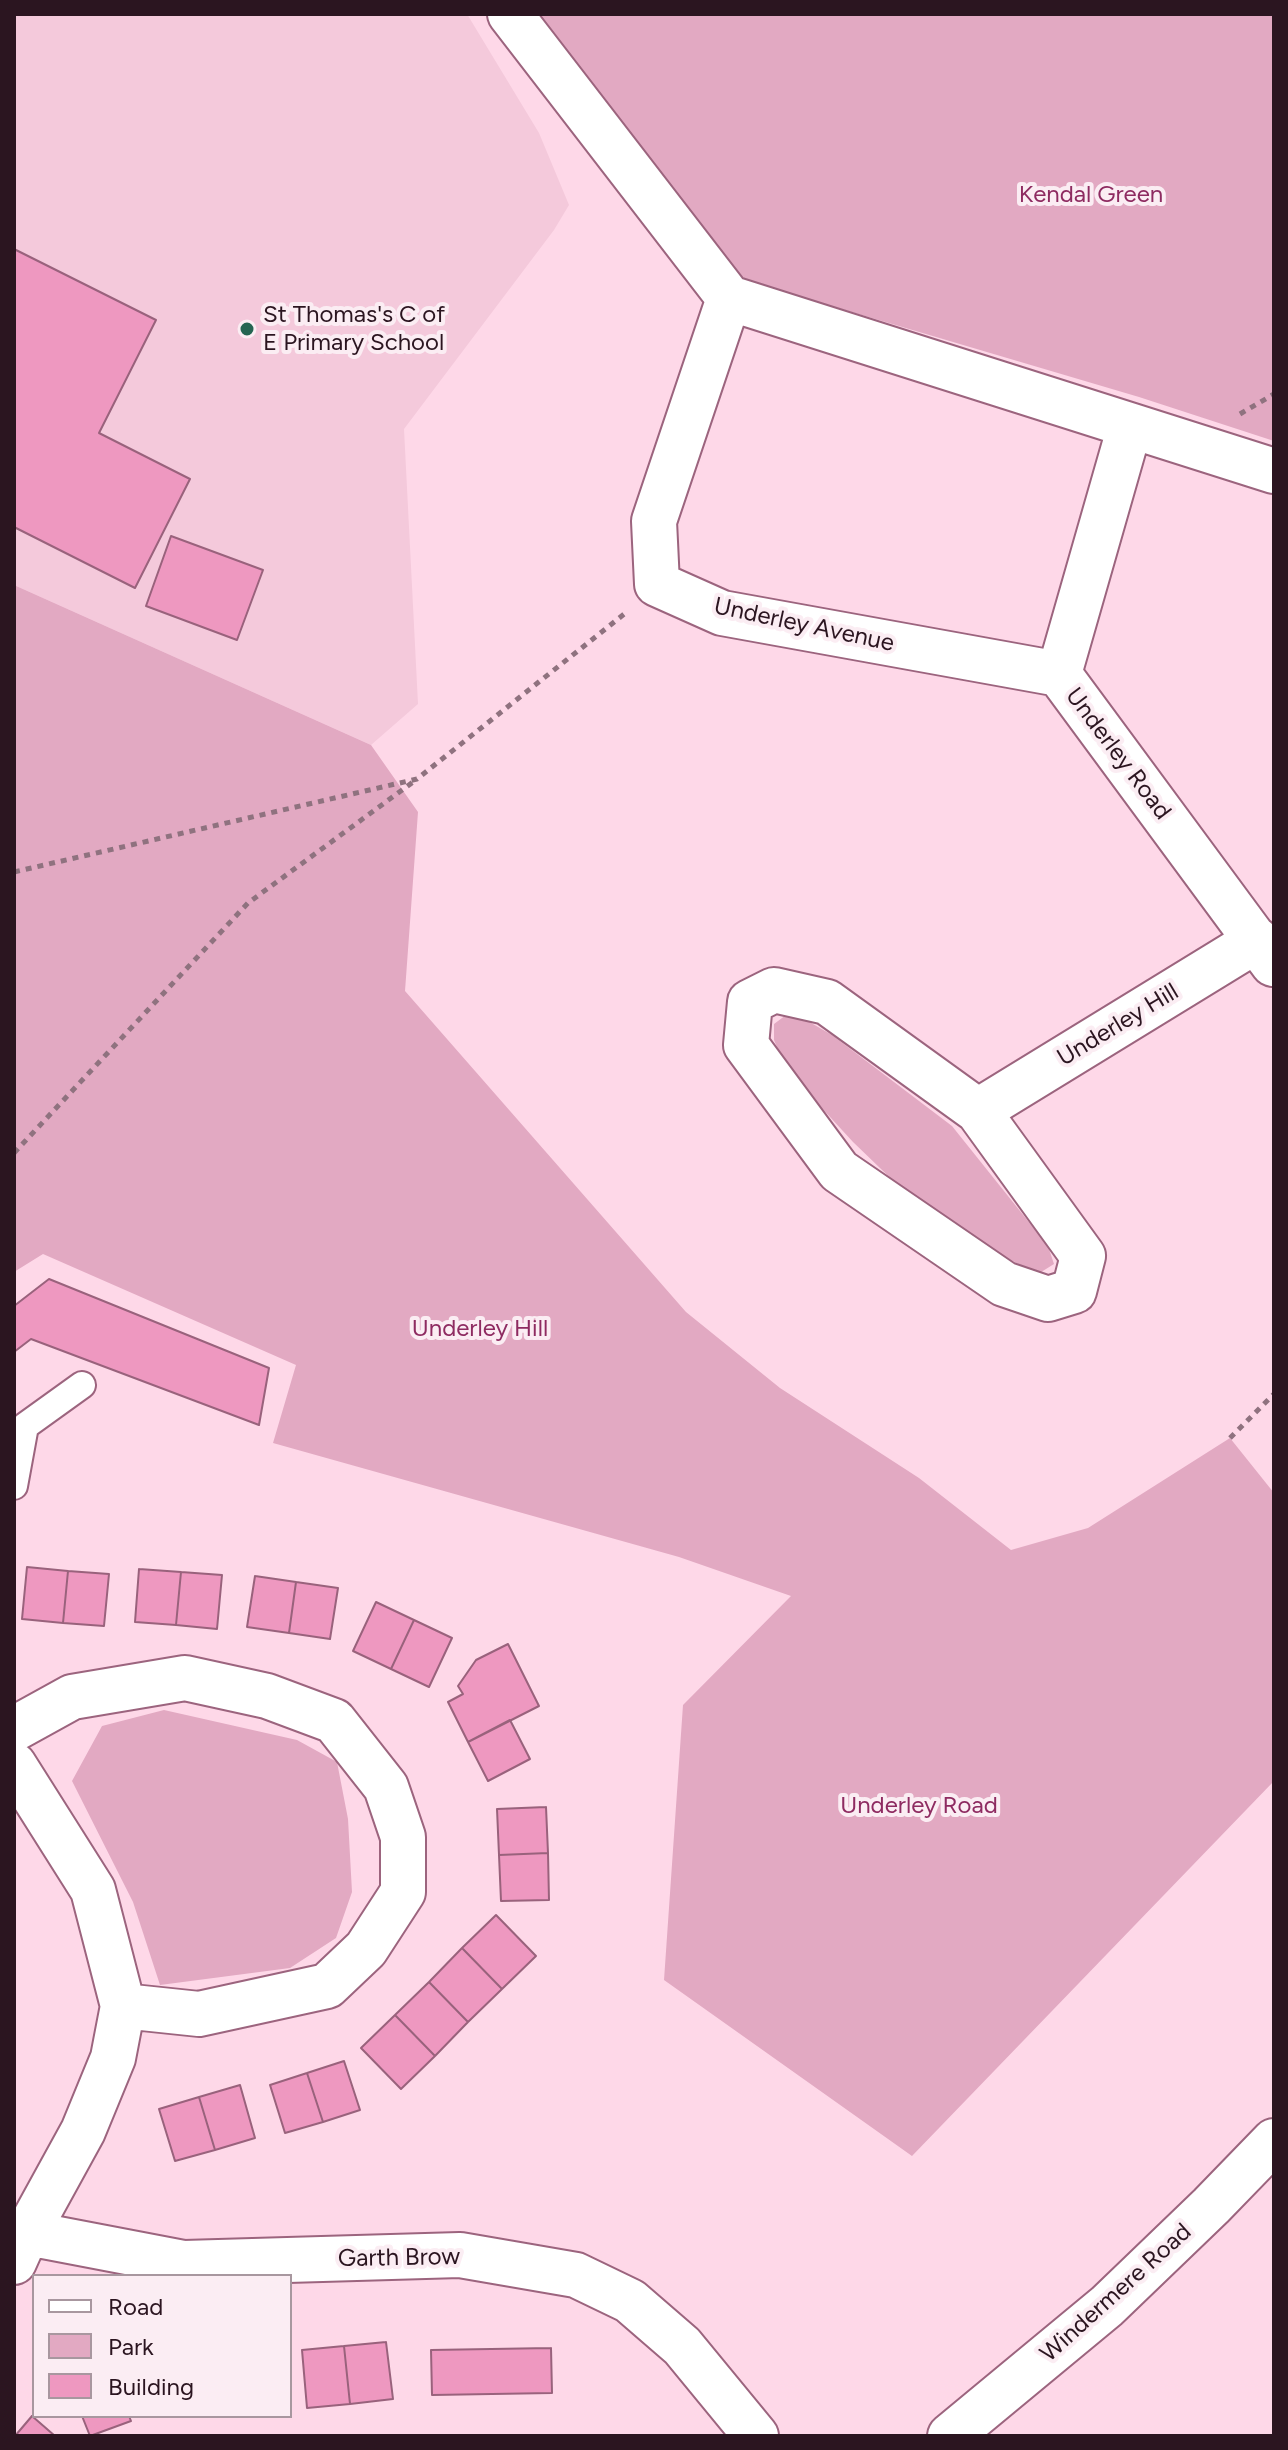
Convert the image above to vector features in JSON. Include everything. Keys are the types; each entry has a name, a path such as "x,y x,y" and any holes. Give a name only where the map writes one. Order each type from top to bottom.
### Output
{"main road":[{"path":"510,14 729,298 1130,426 1273,476"},
{"path":"657,584 654,521 729,298"},
{"name":"Underley Road","path":"1130,426 1059,674 1266,953"},
{"name":"Underley Avenue","path":"657,584 722,613 1059,674"},
{"name":"Underley Hill","path":"978,1111 1266,953"},
{"path":"774,990 827,1002 978,1111 1083,1256 1074,1291 1048,1299 1004,1284 839,1171 746,1045 750,1002 774,990"},
{"path":"14,1729 72,1697 185,1678 267,1696 334,1721 386,1787 403,1837 403,1892 366,1949 327,1986 199,2014 123,2006"},
{"path":"14,1765 93,1890 123,2006 113,2058 83,2131 20,2248"},
{"name":"Windermere Road","path":"950,2436 1107,2306 1274,2141"},
{"name":"Garth Brow","path":"20,2248 184,2263 460,2255 576,2275 630,2301 682,2346 756,2436"}],"lane":[{"path":"14,1486 25,1426 82,1385"}],"path":[{"path":"14,1153 248,903 417,779 607,630 657,584"},
{"path":"14,872 417,779"},
{"path":"1230,1438 1274,1394"}],"shaded area":[{"name":"St Thomas's C of E Primary School","path":"14,14 467,14 539,133 569,205 554,230 404,429 418,704 371,745 14,585"}],"green space":[{"name":"Kendal Green","path":"529,14 1274,14 1274,441 1139,397 740,279"},
{"path":"14,585 371,745 418,812 405,991 686,1312 780,1388 919,1478 1011,1550 1088,1528 1230,1438 1274,1493 1274,1781 912,2156 664,1980 683,1705 791,1596 679,1557 273,1443 296,1365 43,1254 14,1272"},
{"path":"786,1015 806,1020 832,1035 952,1126 1048,1246 1054,1264 1038,1274 935,1221 853,1142 786,1069 774,1040 774,1024"},
{"path":"164,1710 297,1740 337,1762 348,1819 352,1892 336,1938 290,1968 160,1985 133,1902 72,1781 102,1726"}],"building":[{"path":"14,249 156,320 99,433 190,479 135,588 14,527"},
{"path":"171,536 263,570 237,640 146,606"},
{"path":"49,1279 269,1368 259,1425 31,1339 14,1352 14,1306"},
{"path":"27,1567 68,1571 63,1623 22,1619"},
{"path":"139,1569 181,1572 176,1625 135,1622"},
{"path":"68,1571 109,1574 104,1626 63,1623"},
{"path":"181,1572 222,1575 217,1629 176,1625"},
{"path":"255,1576 296,1582 289,1633 247,1627"},
{"path":"296,1582 338,1588 330,1639 289,1633"},
{"path":"376,1602 414,1620 391,1669 353,1651"},
{"path":"414,1620 452,1638 429,1687 391,1669"},
{"path":"508,1644 539,1706 468,1742 448,1702 463,1694 458,1686 476,1660"},
{"path":"510,1720 530,1759 488,1781 468,1742"},
{"path":"546,1807 548,1853 499,1855 497,1809"},
{"path":"548,1853 549,1900 501,1901 499,1855"},
{"path":"496,1915 536,1956 502,1989 462,1948"},
{"path":"462,1948 502,1989 468,2022 429,1982"},
{"path":"429,1982 468,2022 435,2056 395,2015"},
{"path":"395,2015 435,2056 401,2089 361,2048"},
{"path":"344,2061 360,2110 323,2122 307,2073"},
{"path":"307,2073 323,2122 285,2133 270,2085"},
{"path":"240,2085 255,2138 215,2150 199,2097"},
{"path":"199,2097 215,2150 175,2161 159,2109"},
{"path":"386,2342 393,2399 350,2404 344,2346"},
{"path":"344,2346 350,2404 307,2408 302,2350"},
{"path":"551,2348 552,2393 432,2395 431,2350"},
{"path":"32,2416 55,2436 15,2436"},
{"path":"83,2418 130,2418 131,2421 90,2436"}],"place":[{"name":"St Thomas's C of E Primary School","path":"247,329"}]}
